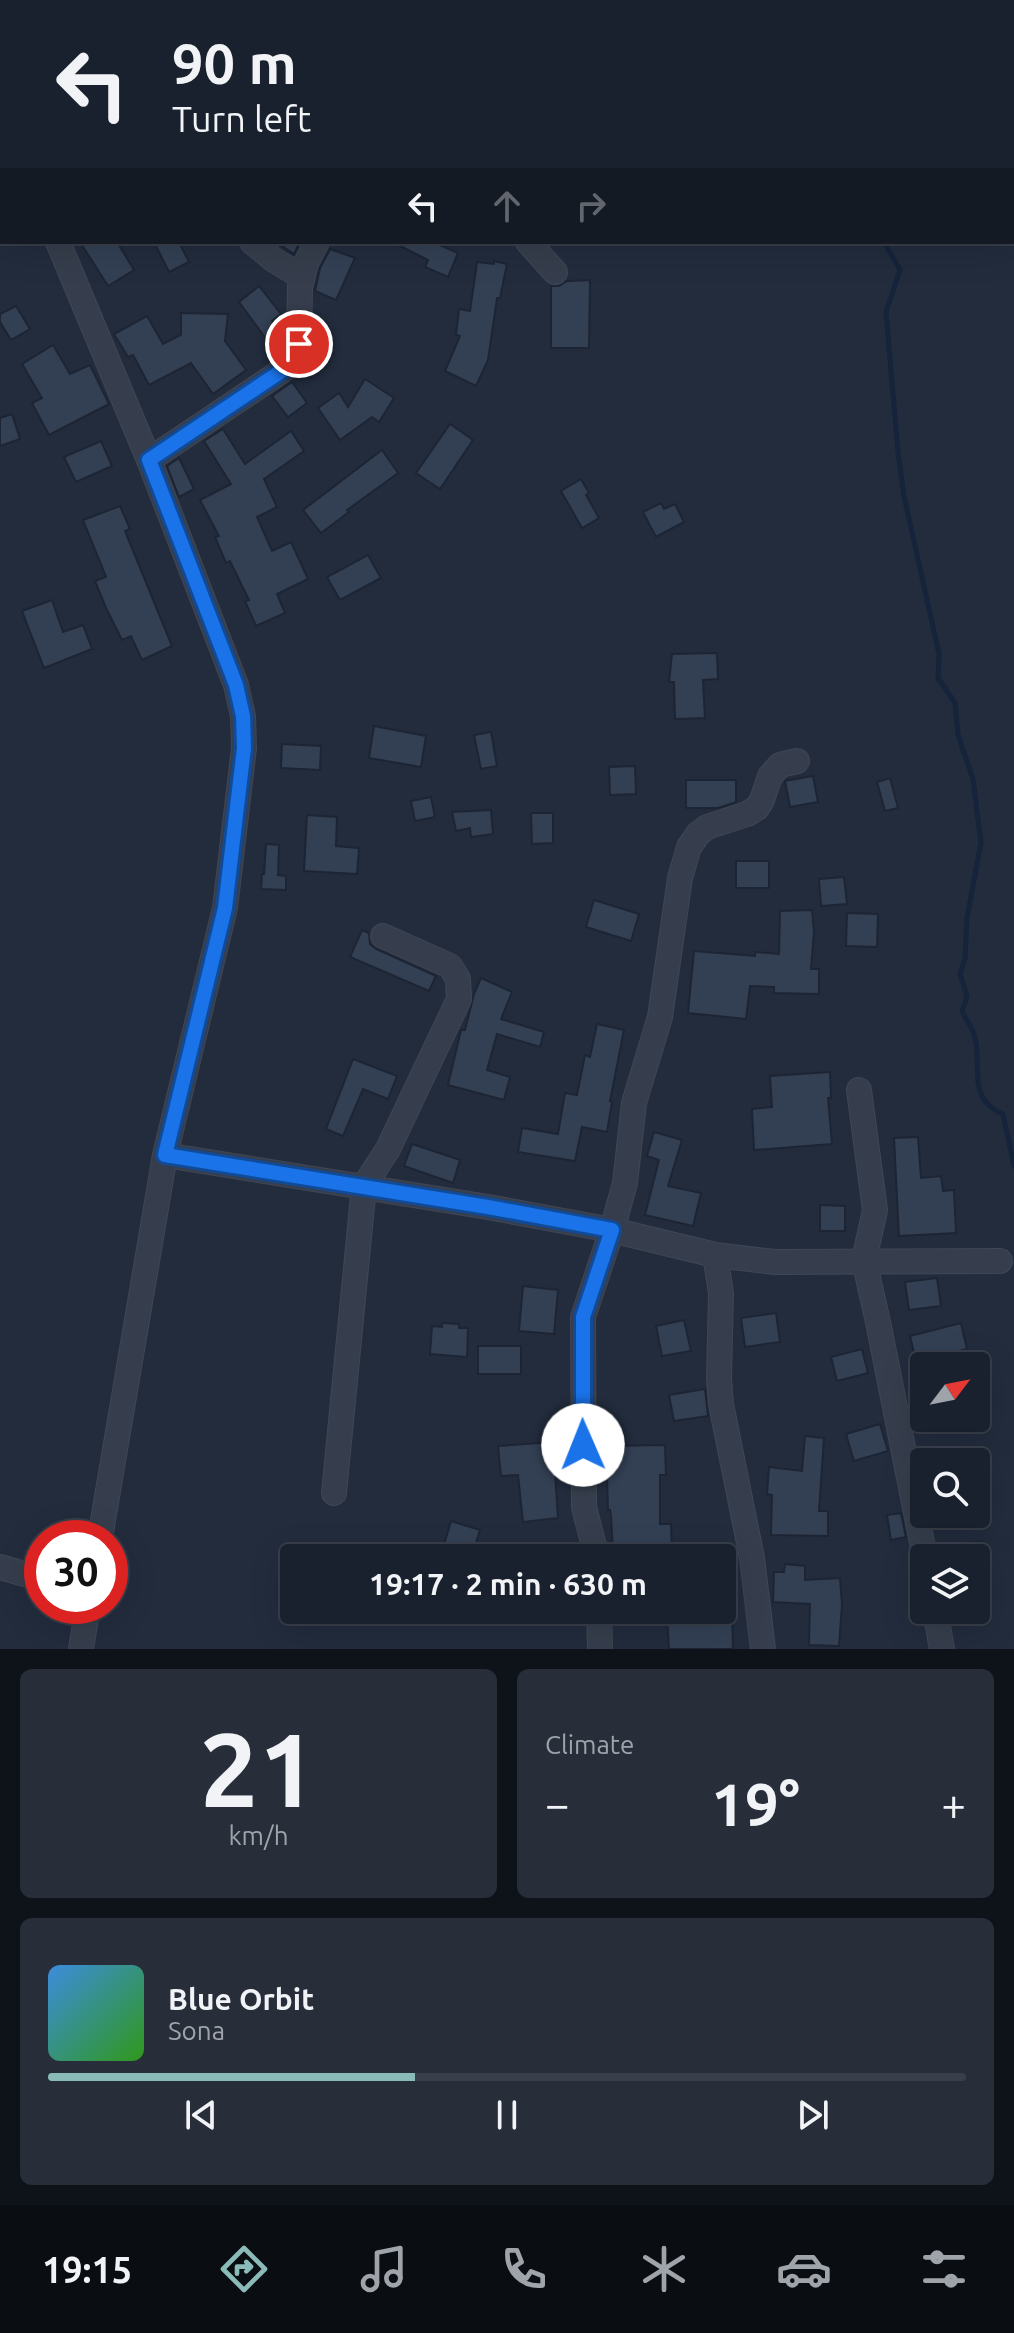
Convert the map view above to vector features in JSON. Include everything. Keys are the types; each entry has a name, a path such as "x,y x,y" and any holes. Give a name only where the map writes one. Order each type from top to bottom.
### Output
{"street":[{"path":"59,244 149,460 236,685 243,716 244,748 225,908 165,1155 103,1520"},
{"path":"254,244 302,277"},
{"path":"149,460 283,370 299,344 300,287 306,263 316,244"},
{"path":"530,244 555,272"},
{"path":"593,1544 584,1507 583,1317 625,1183 634,1103 660,1017 680,878 689,847 707,827 757,808 770,776 780,765 797,761"},
{"path":"334,1493 364,1186 388,1149 459,999 458,979 450,966 383,936"},
{"path":"859,1090 875,1210 864,1260 922,1544"},
{"path":"165,1155 612,1230 715,1255 775,1262 1000,1261"},
{"path":"715,1255 721,1293 721,1404 752,1558 763,1649"},
{"path":"0,1567 24,1574"},
{"path":"81,1649 85,1624"},
{"path":"599,1624 600,1649"},
{"path":"938,1624 942,1649"}],"building":[{"path":"81,244 118,244 134,270 108,286"},
{"path":"155,244 180,244 189,262 169,272"},
{"path":"279,244 299,244 294,254"},
{"path":"396,244 438,244 458,253 448,277 425,267 428,260"},
{"path":"330,249 355,258 336,300 315,291 320,268"},
{"path":"494,261 507,264 500,298 497,298 488,360 476,386 445,371 460,336 456,335 459,309 470,311 477,262 494,264"},
{"path":"590,280 589,348 551,348 551,286 567,281"},
{"path":"259,286 281,314 272,321 281,335 269,343 239,302"},
{"path":"16,306 30,329 11,340 0,322 0,314"},
{"path":"181,313 228,314 225,341 246,370 213,394 191,363 149,385 133,355 128,357 114,334 147,316 163,344 181,335"},
{"path":"53,345 70,374 90,365 109,404 49,435 32,403 42,398 22,364"},
{"path":"365,379 394,398 379,422 372,417 340,440 318,408 339,393 348,407"},
{"path":"292,382 307,403 288,417 272,396"},
{"path":"12,414 20,439 0,446 0,418"},
{"path":"450,424 473,440 440,489 416,473"},
{"path":"223,429 245,464 291,431 304,451 264,479 277,507 257,517 272,551 291,542 308,579 277,594 285,613 256,626 245,601 249,600 230,561 226,563 215,537 219,536 200,500 231,484 204,441"},
{"path":"101,441 112,466 76,482 64,457"},
{"path":"382,450 398,473 321,533 303,510"},
{"path":"179,458 194,489 179,497 167,466"},
{"path":"581,479 599,518 582,528 561,491"},
{"path":"661,503 664,509 675,504 684,522 656,537 643,512"},
{"path":"120,506 130,529 125,531 172,646 142,660 131,636 122,640 106,608 95,581 106,577 83,520"},
{"path":"368,555 381,578 340,600 327,577"},
{"path":"52,600 63,632 83,625 92,649 44,668 22,611"},
{"path":"717,653 718,679 703,680 705,718 675,719 674,682 669,682 672,654"},
{"path":"374,726 426,736 421,767 369,758"},
{"path":"491,732 497,766 481,769 474,735"},
{"path":"282,744 321,746 320,770 281,768"},
{"path":"635,766 636,794 610,795 609,767"},
{"path":"813,776 818,802 790,807 785,781"},
{"path":"890,778 898,808 885,811 877,782"},
{"path":"686,780 736,780 736,802 718,808 686,808"},
{"path":"431,797 435,817 415,821 411,801"},
{"path":"491,810 493,834 471,837 470,828 456,831 452,812"},
{"path":"531,813 553,813 553,843 532,844"},
{"path":"307,815 337,817 336,846 359,848 357,874 304,871"},
{"path":"266,844 279,845 278,875 286,876 286,890 261,889"},
{"path":"736,861 769,861 769,888 736,888"},
{"path":"844,877 847,904 821,906 819,879"},
{"path":"594,900 639,914 631,941 586,927"},
{"path":"812,910 811,969 819,969 819,994 774,993 774,987 750,986 746,1019 688,1013 694,951 755,956 755,952 779,954 780,911"},
{"path":"847,913 878,914 877,947 846,946"},
{"path":"362,930 369,933 370,944 376,949 436,976 429,991 350,957"},
{"path":"481,978 512,992 501,1019 544,1032 540,1047 497,1034 487,1070 510,1077 504,1100 448,1085 461,1030 465,1030"},
{"path":"597,1024 624,1030 607,1132 582,1127 575,1161 518,1152 522,1128 558,1134 565,1093 577,1095 585,1055 590,1057"},
{"path":"353,1059 397,1076 388,1099 363,1089 343,1136 326,1129"},
{"path":"830,1072 831,1098 828,1098 832,1144 754,1150 752,1109 772,1107 770,1076"},
{"path":"654,1132 682,1140 668,1186 701,1193 693,1226 645,1215 659,1160 647,1156"},
{"path":"918,1137 921,1178 941,1176 943,1191 954,1190 956,1233 899,1236 894,1138"},
{"path":"412,1144 460,1160 453,1183 404,1166"},
{"path":"820,1205 845,1206 845,1231 820,1231"},
{"path":"937,1278 941,1306 909,1310 905,1282"},
{"path":"523,1286 558,1290 554,1334 519,1331"},
{"path":"776,1313 780,1342 745,1347 741,1318"},
{"path":"684,1320 691,1351 662,1356 656,1326"},
{"path":"442,1323 468,1328 467,1357 430,1354 432,1326 442,1327"},
{"path":"961,1323 967,1349 914,1352 910,1336"},
{"path":"478,1346 521,1346 521,1374 478,1374"},
{"path":"862,1349 868,1373 837,1381 831,1357"},
{"path":"705,1389 708,1416 674,1421 669,1395"},
{"path":"880,1424 888,1451 854,1461 846,1434"},
{"path":"805,1436 824,1438 819,1511 828,1511 828,1536 771,1535 772,1495 767,1494 769,1467 802,1471"},
{"path":"553,1442 558,1518 523,1522 518,1475 501,1476 498,1446"},
{"path":"665,1445 666,1475 660,1475 660,1524 671,1524 672,1544 613,1544 606,1446"},
{"path":"901,1513 906,1537 891,1540 887,1515"},
{"path":"451,1521 480,1530 476,1544 444,1544"},
{"path":"785,1564 805,1566 805,1580 840,1578 839,1646 809,1645 810,1604 773,1602 774,1572 784,1572"},
{"path":"667,1624 732,1624 733,1649 669,1649"}],"waterway":[{"path":"885,244 900,270 886,312 904,496 939,654 938,678 955,703 958,735 973,779 981,843 967,918 965,959 960,973 967,997 962,1011 977,1045 979,1089 983,1099 1003,1114 1014,1166"}],"route":[{"path":"299,344 283,370 149,460 236,685 243,716 244,748 225,908 165,1155 612,1230 583,1317 583,1445"}]}
